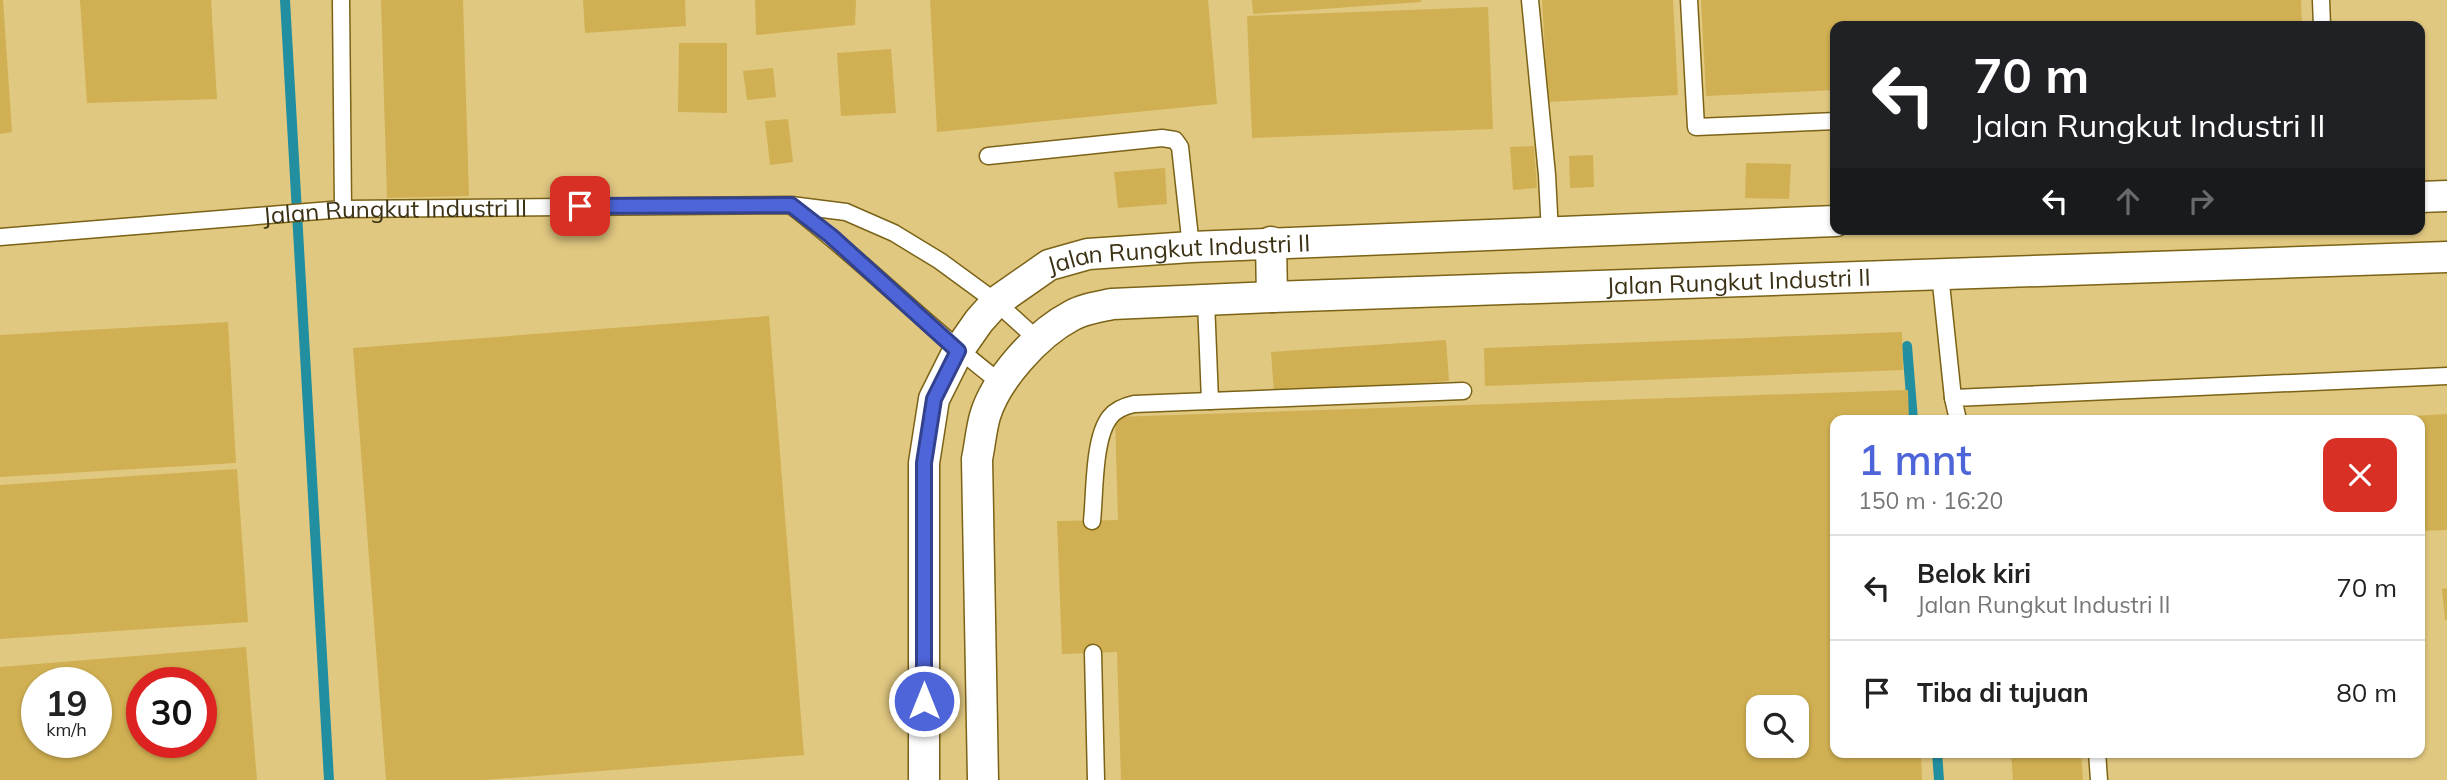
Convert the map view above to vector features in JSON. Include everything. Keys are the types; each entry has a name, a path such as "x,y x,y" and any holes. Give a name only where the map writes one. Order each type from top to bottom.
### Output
{"street":[{"path":"2425,197 2447,196"},
{"name":"Jalan Rungkut Industri II","path":"923,780 924,463 934,399 958,351 979,321 996,302 1049,265 1088,254 1271,242 1830,221"},
{"path":"1271,242 1272,297"},
{"name":"Jalan Rungkut Industri II","path":"983,780 977,459 985,415 1001,383 1038,340 1071,316 1091,308 1112,304 1272,297 2447,257"}],"lane":[{"path":"341,0 343,209"},
{"path":"1530,0 1550,233"},
{"path":"1689,0 1696,127 1830,121"},
{"path":"2321,0 2322,21"},
{"path":"988,156 1162,138 1175,139 1180,147 1191,247"},
{"path":"791,205 831,236 958,351 1001,383"},
{"name":"Jalan Rungkut Industri II","path":"0,237 343,209 791,205 846,212 894,233 940,261 996,302 1038,340"},
{"path":"1940,274 1957,415"},
{"path":"1206,301 1210,401"},
{"path":"1953,398 2447,376"},
{"path":"1092,521 1100,443 1111,416 1122,407 1134,404 1463,391"},
{"path":"1093,653 1096,780"},
{"path":"2097,758 2099,780"}],"building":[{"path":"0,0 3,0 12,132 0,134"},
{"path":"80,0 211,0 217,99 87,103"},
{"path":"381,0 463,0 469,196 387,198"},
{"path":"583,0 685,0 686,26 585,33"},
{"path":"755,0 856,0 855,25 756,35"},
{"path":"930,0 1208,0 1217,104 937,132"},
{"path":"1252,0 1421,0 1421,2 1253,14"},
{"path":"1542,0 1673,0 1678,95 1548,102"},
{"path":"1701,0 2301,0 2302,21 1830,21 1830,90 1706,96"},
{"path":"1488,7 1493,129 1252,138 1247,16"},
{"path":"679,43 727,43 727,113 678,112"},
{"path":"891,49 896,113 841,116 837,53"},
{"path":"773,68 776,97 747,100 743,71"},
{"path":"788,119 793,162 770,165 765,121"},
{"path":"1534,146 1537,188 1513,190 1510,147"},
{"path":"1593,155 1594,187 1570,188 1569,156"},
{"path":"1746,163 1791,164 1789,199 1745,198"},
{"path":"1165,168 1167,204 1118,208 1114,172"},
{"path":"769,316 804,755 484,780 386,780 353,348"},
{"path":"228,322 236,463 0,477 0,335"},
{"path":"1902,332 1903,370 1485,386 1484,348"},
{"path":"1446,340 1449,381 1274,393 1271,352"},
{"path":"1908,390 1909,415 1830,415 1830,758 1921,758 1922,780 1121,780 1117,652 1062,654 1057,521 1118,520 1115,417"},
{"path":"2447,414 2447,530 2425,531 2425,415"},
{"path":"237,469 248,622 0,639 0,485"},
{"path":"2447,588 2447,620 2445,620 2442,589"},
{"path":"246,647 257,780 0,780 0,667"},
{"path":"2011,758 2081,758 2083,780 2013,780"}],"waterway":[{"path":"285,0 329,780"},
{"path":"1907,346 1913,415"},
{"path":"1937,758 1939,780"}],"route":[{"path":"580,206 791,205 831,236 958,351 934,399 924,463 924,701"}]}
